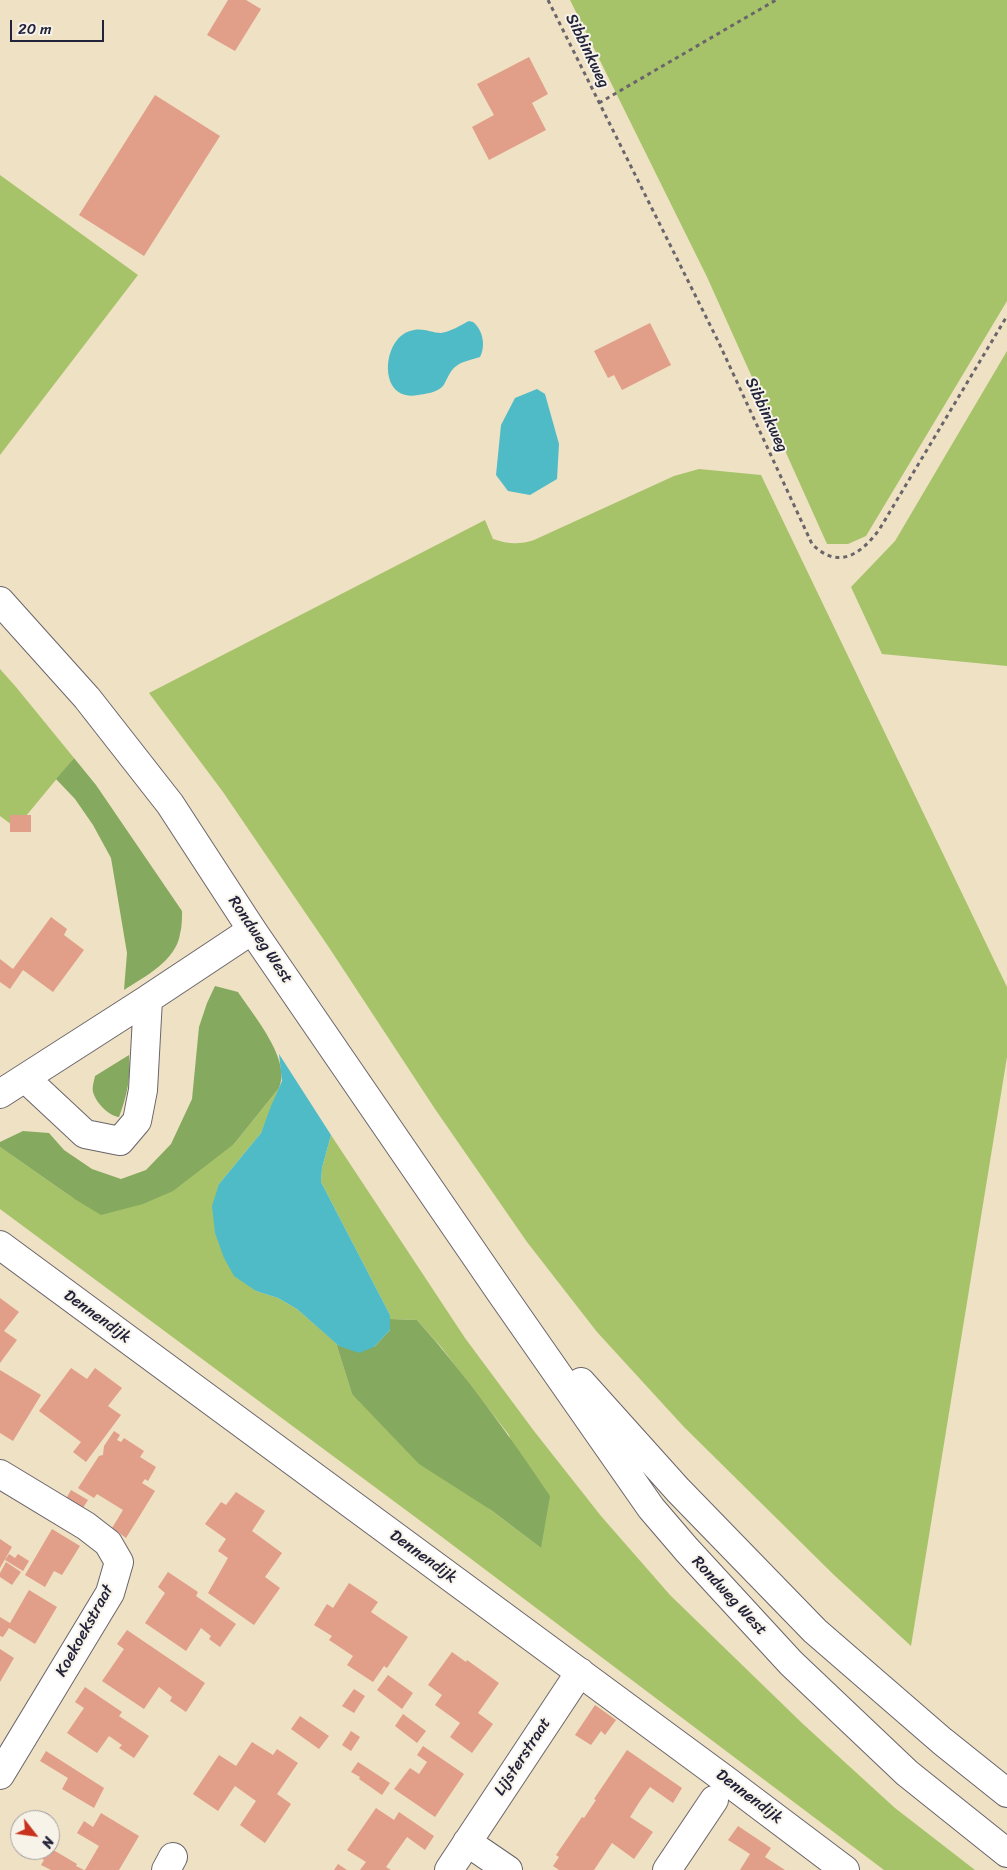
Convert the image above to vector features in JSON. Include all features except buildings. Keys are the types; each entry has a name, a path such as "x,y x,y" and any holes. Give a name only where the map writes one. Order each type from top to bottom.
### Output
{"street":[{"name":"Rondweg West","path":"0,601 87,698 170,804 252,930 651,1508 791,1663 907,1773 1007,1853"},
{"path":"0,1094 252,930"},
{"path":"24,1078 85,1134 120,1141 137,1122 142,1098 148,999"},
{"name":"Dennendijk","path":"0,1245 580,1672 845,1870"},
{"name":"Rondweg West","path":"501,1293 678,1490 815,1631 942,1741 1007,1793"},
{"name":"Koekoekstraat","path":"0,1474 86,1526 108,1543 119,1562 110,1593 0,1775"},
{"name":"Lijsterstraat","path":"449,1870 580,1672"},
{"path":"667,1870 714,1800"},
{"path":"467,1842 508,1870"}],"path":[{"name":"Sibbinkweg","path":"548,0 718,341 812,544 821,553 834,558 847,557 861,550 869,543 879,530 1007,316"},
{"path":"599,103 776,0"}],"green space":[{"path":"570,0 1007,0 1007,301 866,536 848,544 827,544 707,277"},
{"path":"0,175 138,275 0,455"},
{"path":"1007,351 1007,666 882,654 851,587 895,541"},
{"path":"699,469 761,475 1007,987 1007,1057 911,1646 834,1575 684,1427 597,1332 527,1242 435,1109 328,946 223,792 149,693 485,520 493,539 514,543 529,542 674,476"},
{"path":"0,669 74,758 16,828 0,816"},
{"path":"74,758 96,785 182,911 181,931 172,952 158,967 124,990 127,953 111,858 93,825 75,799 56,779"},
{"path":"215,986 238,992 276,1051 282,1077 279,1088 234,1144 173,1191 143,1204 101,1215 73,1198 0,1147 0,1142 23,1131 49,1133 64,1150 92,1169 121,1179 146,1170 171,1144 192,1099 199,1027"},
{"path":"129,1055 128,1086 119,1117 107,1112 100,1104 93,1092 93,1084 95,1076"},
{"path":"279,1088 261,1133 219,1184 256,1291 278,1298 297,1309 336,1343 352,1394 491,1510 541,1548 509,1435 441,1347 417,1320 390,1319 390,1315 321,1182 322,1168 331,1135 465,1338 534,1431 601,1516 670,1595 803,1724 895,1808 975,1870 884,1870 430,1528 0,1209 0,1147 73,1198 234,1144"},
{"path":"390,1319 417,1320 453,1362 519,1450 550,1496 541,1548 491,1510 419,1464 352,1394 336,1343 339,1346 374,1347 390,1330"}],"water":[{"path":"469,321 476,325 481,334 483,348 480,357 455,367 443,386 435,391 411,396 400,393 394,388 389,378 388,369 391,352 399,337 406,332 414,330 441,333"},
{"path":"537,389 545,394 559,444 557,479 530,495 508,491 496,475 501,425 515,398"},
{"path":"279,1054 331,1135 322,1168 321,1182 390,1315 390,1330 374,1347 359,1353 339,1346 297,1309 278,1298 256,1291 234,1276 224,1258 215,1233 212,1206 219,1184 261,1133 282,1081"}]}
